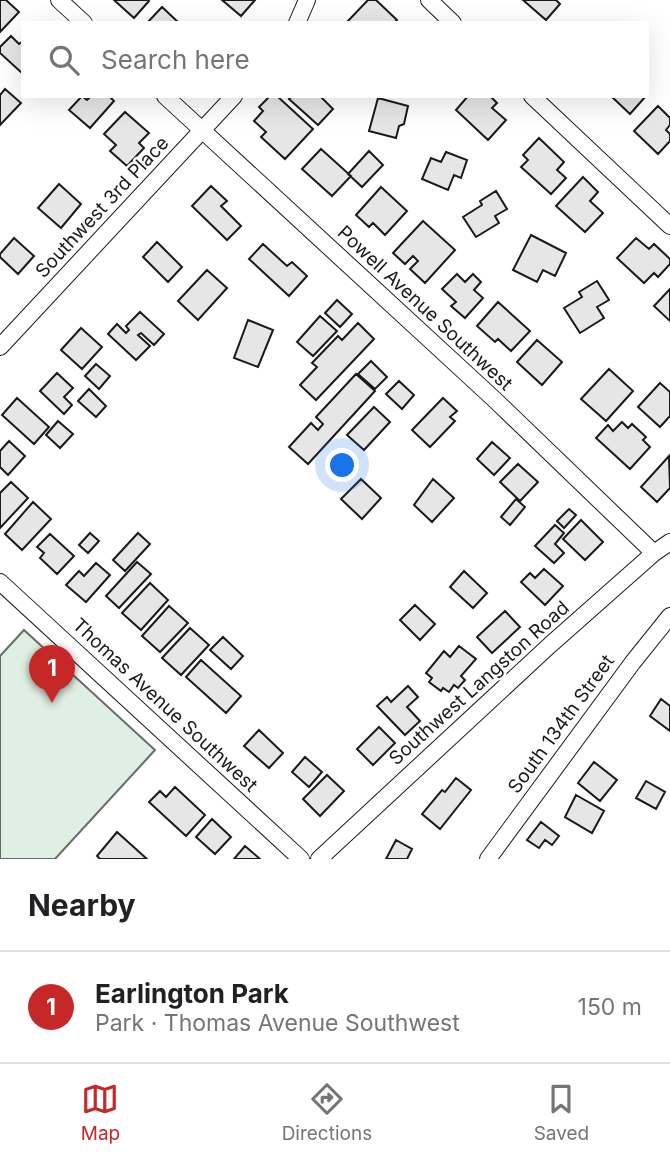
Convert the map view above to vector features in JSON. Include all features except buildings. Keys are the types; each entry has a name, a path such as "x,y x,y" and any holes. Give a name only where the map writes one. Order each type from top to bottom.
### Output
{"street":[{"path":"59,0 82,21"},
{"path":"298,21 307,0"},
{"path":"429,0 451,21"},
{"name":"Powell Avenue Southwest","path":"167,98 494,399 654,553"},
{"name":"Southwest 3rd Place","path":"0,347 232,98"},
{"path":"534,98 670,226"},
{"name":"Southwest Langston Road","path":"319,859 550,645 670,542"},
{"name":"Thomas Avenue Southwest","path":"0,582 301,859"},
{"name":"South 134th Street","path":"488,859 670,616"}],"green space":[{"path":"24,630 155,750 55,859 0,859 0,656"}],"place":[{"name":"Earlington Park","path":"52,703"}]}
